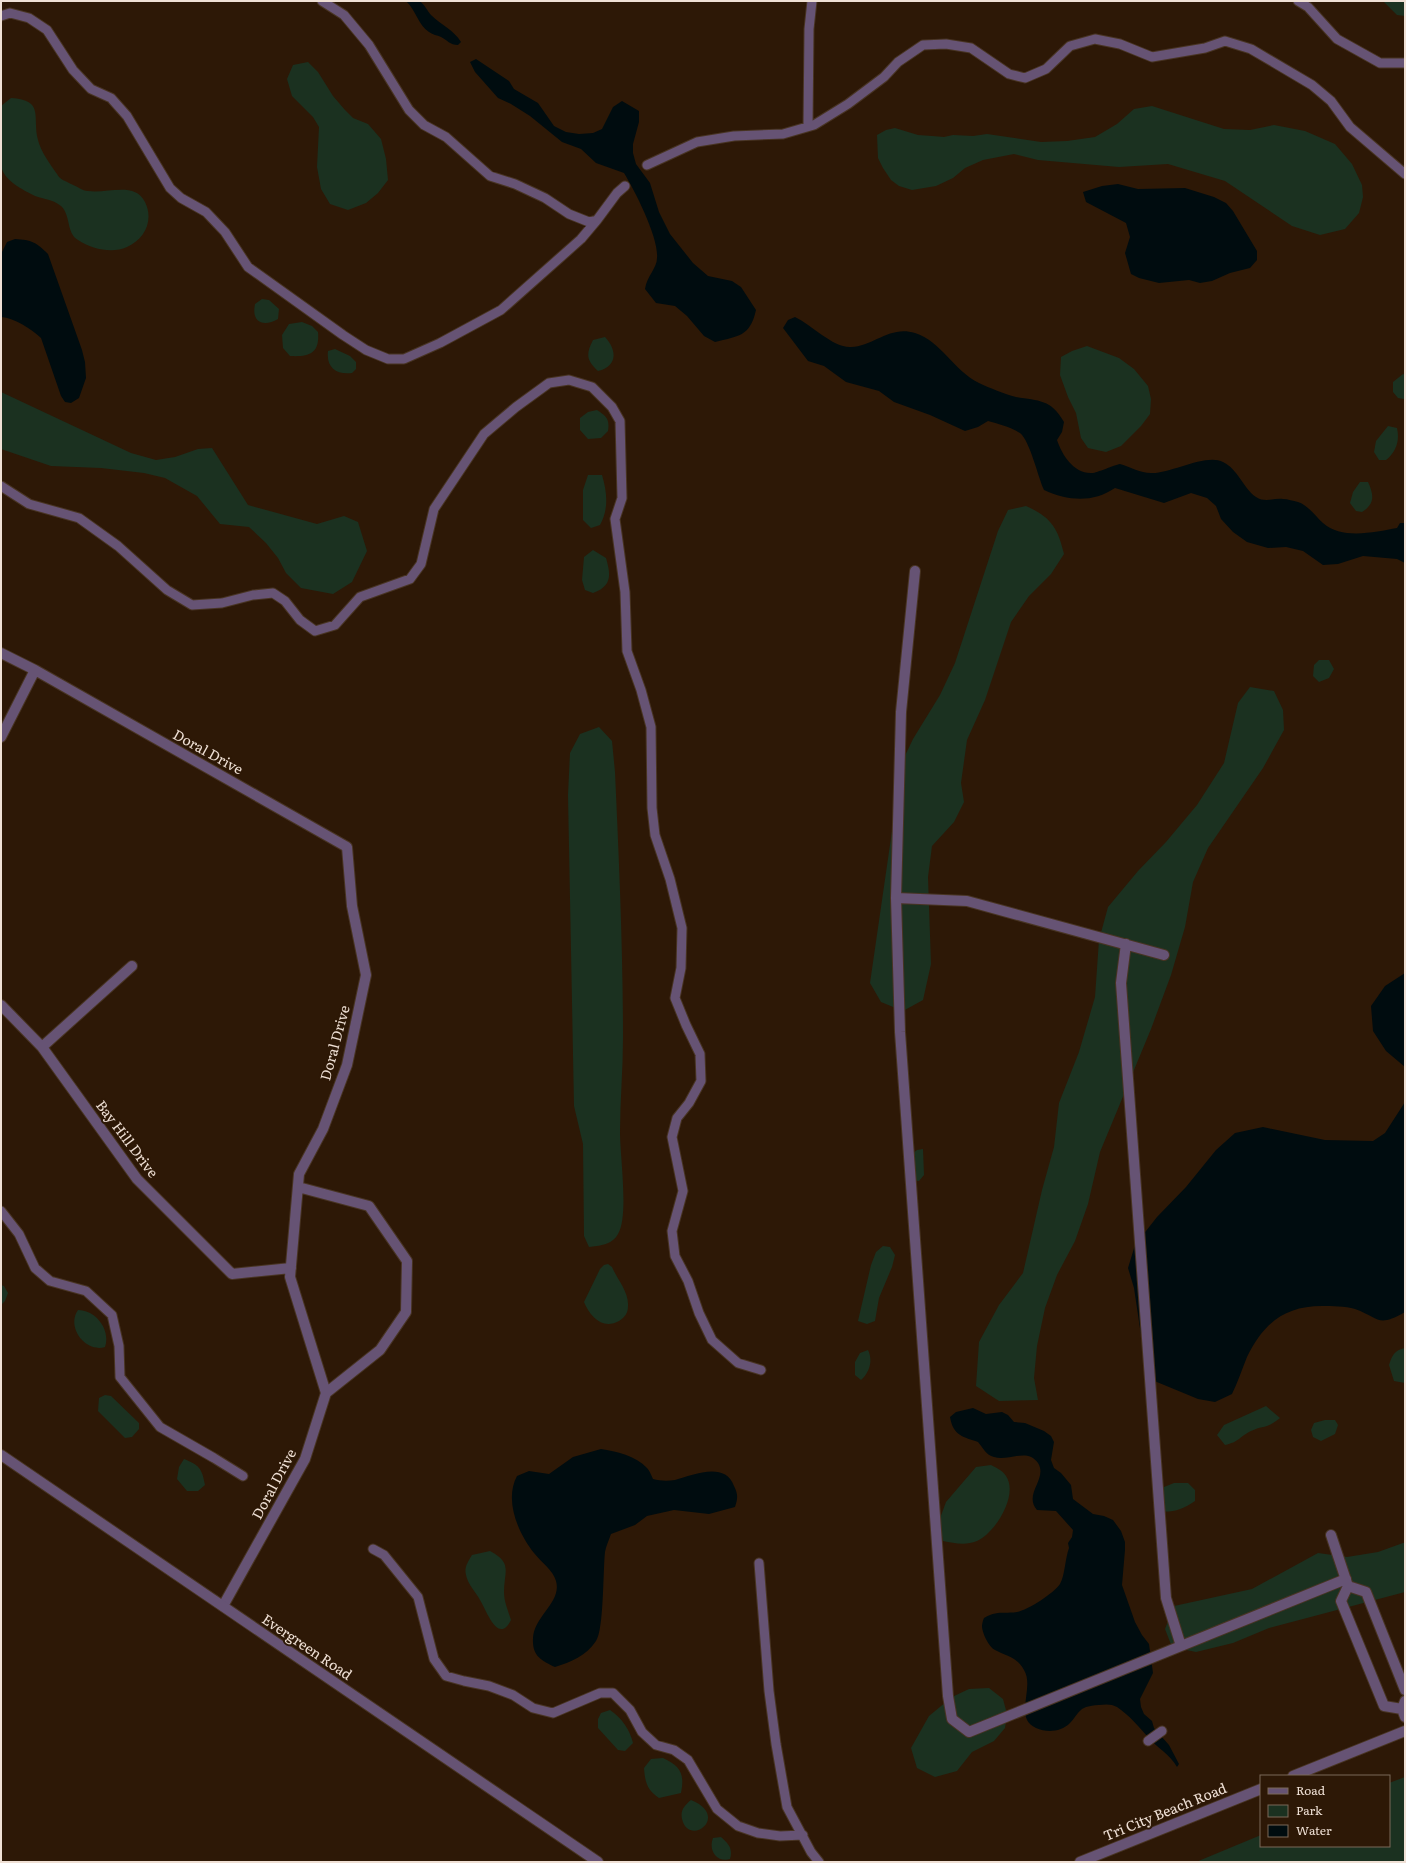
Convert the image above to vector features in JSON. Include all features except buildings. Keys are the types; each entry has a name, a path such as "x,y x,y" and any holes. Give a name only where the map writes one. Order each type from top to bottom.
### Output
{"street":[{"path":"915,571 901,712 896,898 900,1032 948,1696 952,1719 969,1732 1181,1646 1347,1583 1366,1592 1405,1690"},
{"name":"Doral Drive","path":"1,653 35,670 347,847 352,906 366,975 347,1065 323,1129 299,1174 290,1277 326,1393 305,1459 223,1606"},
{"path":"1,737 35,670"},
{"path":"896,898 966,901 1164,955"},
{"path":"1126,944 1121,983 1166,1598 1181,1646"},
{"path":"42,1047 132,966"},
{"name":"Bay Hill Drive","path":"1,1005 42,1047 137,1180 232,1274 291,1268"},
{"path":"298,1187 369,1206 407,1262 406,1312 380,1350 326,1393"},
{"name":"Evergreen Road","path":"1,1455 598,1862"},
{"path":"1331,1535 1347,1583 1341,1601 1384,1706 1404,1709"},
{"path":"1295,1775 1405,1731"},
{"name":"Tri City Beach Road","path":"1080,1862 1260,1789"}],"lane":[{"path":"322,1 344,16 369,45 410,110 424,125 446,137 490,176 515,184 546,198 569,214 589,222 598,220"},
{"path":"808,126 809,29 812,1"},
{"path":"1298,1 1308,7 1338,39 1380,63 1405,62"},
{"path":"1,16 10,13 29,18 47,30 73,70 91,89 111,98 127,116 170,188 181,198 206,212 225,232 248,267 342,335 366,350 388,359 404,359 440,343 501,310 582,239 598,220 617,193 625,186"},
{"path":"647,165 697,142 734,136 783,134 808,126 848,104 884,78 898,62 923,45 946,44 971,48 1009,74 1025,78 1046,69 1070,46 1095,38 1120,44 1152,57 1205,48 1225,41 1251,49 1312,85 1331,100 1350,127 1405,174"},
{"path":"1,486 29,504 79,518 118,546 167,590 192,605 222,603 253,595 273,593 285,601 300,620 315,631 335,624 360,597 410,579 422,564 434,509 484,434 516,407 549,383 569,380 592,387 612,407 620,420 622,498 615,519 625,592 627,651 641,690 651,727 652,808 654,835 670,879 682,928 681,968 675,998 700,1054 701,1081 689,1103 677,1118 672,1137 682,1191 672,1231 675,1256 688,1281 699,1313 712,1340 738,1363 761,1370"},
{"path":"1,1211 19,1234 35,1268 50,1282 86,1291 112,1315 119,1346 120,1377 160,1427 243,1476"},
{"path":"374,1549 384,1555 418,1597 434,1659 446,1676 489,1686 513,1695 532,1708 553,1713 600,1693 613,1693 630,1710 642,1732 656,1744 674,1750 688,1760 717,1809 738,1826 758,1832 780,1836 803,1835"},
{"path":"759,1563 769,1691 776,1744 787,1806 811,1852 819,1862"},
{"path":"1148,1741 1162,1731"}],"green space":[{"path":"1383,1 1405,1 1405,16 1397,15"},
{"path":"308,62 318,72 333,96 345,110 353,118 368,124 381,139 386,159 388,180 378,193 366,203 348,210 330,204 321,189 317,167 319,127 313,117 292,96 287,79 293,65"},
{"path":"11,98 22,99 29,102 33,106 36,117 39,144 43,153 61,179 86,191 128,190 135,192 140,196 145,202 149,216 146,228 139,239 127,247 115,250 102,250 89,246 74,237 66,214 61,206 31,194 17,186 5,175 1,164 1,106"},
{"path":"1152,106 1224,129 1250,130 1274,125 1305,131 1335,144 1352,164 1362,185 1363,197 1359,213 1345,229 1320,235 1292,226 1225,181 1168,164 1119,167 1038,160 1014,154 983,160 965,168 953,178 936,186 912,190 899,186 891,180 878,158 877,135 886,130 895,128 918,135 944,137 953,135 973,136 987,134 1041,142 1067,141 1095,137 1117,124 1134,109"},
{"path":"262,299 269,300 279,309 278,319 264,323 257,319 254,310 255,304"},
{"path":"302,322 312,326 318,332 317,345 315,350 308,355 290,356 283,348 282,335 289,324"},
{"path":"605,337 612,347 614,357 605,369 598,371 589,360 588,353 593,340"},
{"path":"1087,346 1119,358 1134,369 1148,386 1151,399 1150,414 1141,426 1121,446 1106,452 1088,448 1081,438 1076,413 1060,375 1061,357 1072,351"},
{"path":"335,349 350,356 356,362 356,369 352,373 341,373 330,366 328,351"},
{"path":"1403,374 1405,375 1404,399 1398,398 1393,392 1393,382"},
{"path":"1,392 131,453 156,460 175,457 198,449 212,448 248,505 317,524 344,516 358,522 367,551 352,582 333,594 301,588 286,573 278,558 266,543 249,527 220,524 197,496 165,478 144,473 101,468 51,466 1,449"},
{"path":"597,410 607,418 608,431 601,438 588,439 580,430 580,418 588,412"},
{"path":"1388,426 1397,428 1398,437 1395,450 1386,460 1379,460 1374,452 1376,441"},
{"path":"588,475 602,475 606,494 606,507 603,519 600,525 591,528 583,520 583,490"},
{"path":"1360,482 1368,482 1372,495 1369,506 1362,512 1356,511 1350,503 1353,492"},
{"path":"1026,506 1042,514 1052,524 1059,537 1064,554 1051,574 1029,596 1011,622 985,700 967,740 961,783 964,802 954,822 932,846 928,877 931,964 923,1000 903,1011 881,1002 870,983 902,762 913,739 940,695 955,663 998,531 1008,510"},
{"path":"593,550 606,558 609,575 607,583 604,587 593,593 585,590 582,580 584,557"},
{"path":"1319,660 1329,660 1334,669 1329,678 1319,682 1313,676 1314,665"},
{"path":"1250,687 1274,691 1283,710 1284,730 1263,768 1208,848 1193,882 1185,927 1171,975 1151,1029 1100,1152 1088,1204 1075,1241 1057,1275 1045,1308 1037,1346 1034,1378 1038,1400 999,1401 976,1386 979,1342 999,1305 1023,1273 1042,1190 1054,1147 1059,1103 1079,1052 1095,997 1099,940 1108,907 1197,805 1224,763 1238,703"},
{"path":"599,727 612,741 615,772 622,971 623,1050 620,1132 623,1214 618,1234 612,1241 589,1247 584,1236 583,1144 574,1106 568,795 570,753 580,734"},
{"path":"923,1149 924,1175 919,1181 911,1180 912,1154 917,1150"},
{"path":"883,1246 890,1247 895,1255 892,1267 879,1298 875,1321 867,1324 858,1321 871,1265 876,1252"},
{"path":"608,1264 612,1267 625,1291 628,1301 628,1308 626,1315 623,1318 619,1321 608,1324 602,1323 593,1317 584,1302 600,1269 604,1265"},
{"path":"1,1285 4,1286 8,1293 5,1301 1,1305"},
{"path":"78,1310 91,1313 100,1322 106,1334 105,1347 98,1348 91,1346 80,1337 74,1324"},
{"path":"1405,1348 1405,1383 1394,1381 1389,1365 1394,1354 1398,1350"},
{"path":"868,1350 870,1354 870,1366 867,1373 861,1380 855,1375 855,1362 860,1353"},
{"path":"105,1395 111,1396 139,1423 139,1429 132,1437 125,1438 98,1411 99,1398"},
{"path":"1266,1406 1280,1418 1268,1425 1251,1431 1230,1444 1225,1445 1217,1435 1224,1425"},
{"path":"1325,1420 1335,1420 1338,1425 1335,1434 1321,1441 1313,1437 1311,1430 1314,1423"},
{"path":"184,1459 196,1465 203,1475 205,1485 198,1491 187,1491 177,1479 179,1467"},
{"path":"991,1465 998,1468 1006,1476 1009,1484 1007,1503 998,1522 984,1537 973,1543 964,1544 943,1541 939,1521 946,1502 976,1467"},
{"path":"1174,1483 1188,1483 1195,1490 1195,1501 1186,1507 1177,1510 1167,1512 1156,1511 1153,1499 1159,1489"},
{"path":"1405,1543 1405,1592 1269,1628 1233,1643 1196,1652 1172,1647 1165,1629 1174,1606 1252,1589 1318,1553 1347,1557 1378,1552"},
{"path":"490,1551 502,1560 506,1568 504,1596 511,1620 506,1627 502,1629 493,1623 467,1579 466,1569 472,1555"},
{"path":"989,1688 1003,1699 1007,1714 1005,1728 994,1741 972,1752 957,1771 935,1777 917,1768 911,1748 929,1716 952,1697 969,1689"},
{"path":"610,1710 622,1721 632,1738 633,1743 625,1751 618,1750 598,1728 598,1719 601,1713"},
{"path":"663,1758 674,1764 680,1771 682,1775 682,1786 681,1793 659,1798 649,1789 647,1785 644,1768 651,1759"},
{"path":"1405,1777 1405,1862 1196,1862 1260,1835 1260,1847 1390,1847 1390,1783"},
{"path":"691,1800 702,1807 707,1814 708,1821 698,1830 692,1831 686,1827 682,1819 684,1808"},
{"path":"721,1837 730,1847 730,1859 721,1859 713,1851 713,1838"}],"water":[{"path":"406,1 421,2 435,19 455,34 461,42 458,45 453,44 429,32 422,25"},
{"path":"476,59 509,81 514,89 538,103 554,126 566,132 579,134 593,133 602,129 613,107 622,101 639,111 639,122 633,144 633,153 636,164 650,183 659,212 670,234 693,263 708,276 732,281 741,287 756,310 750,326 742,334 715,342 704,336 687,316 675,306 656,303 645,289 657,262 657,249 640,203 624,173 596,163 581,149 562,142 530,116 498,98 475,72 470,62"},
{"path":"1118,184 1138,189 1185,188 1214,197 1226,203 1233,211 1257,251 1257,260 1250,268 1230,273 1212,281 1200,283 1189,280 1159,283 1139,278 1131,274 1125,253 1130,237 1126,223 1086,202 1083,192 1102,186"},
{"path":"15,239 33,242 48,254 82,350 85,362 86,378 79,398 71,403 65,402 61,396 41,338 22,324 12,319 1,317 1,254 7,242"},
{"path":"795,317 830,340 844,346 859,346 890,334 906,331 924,337 940,349 970,378 979,383 1011,396 1044,402 1054,409 1064,422 1062,432 1057,440 1062,452 1074,467 1080,470 1094,473 1120,464 1143,472 1151,473 1207,460 1216,460 1223,462 1233,469 1247,489 1259,499 1285,499 1298,502 1308,508 1323,523 1339,532 1369,533 1397,528 1400,523 1405,523 1405,563 1397,559 1363,556 1338,564 1323,565 1303,551 1286,547 1268,548 1247,542 1233,532 1221,519 1216,506 1207,498 1191,493 1164,503 1115,488 1098,496 1080,499 1053,494 1044,490 1027,443 1020,433 1009,427 988,421 978,427 965,431 930,415 894,402 879,391 846,382 824,366 808,361 783,328 788,320"},
{"path":"1405,973 1405,1067 1386,1051 1373,1031 1371,1006 1385,986"},
{"path":"1405,1102 1405,1312 1389,1320 1379,1320 1355,1309 1338,1306 1309,1307 1296,1309 1286,1313 1268,1326 1253,1345 1232,1394 1215,1402 1198,1399 1152,1380 1145,1362 1134,1288 1128,1268 1135,1245 1157,1217 1186,1187 1216,1150 1235,1133 1263,1127 1325,1140 1373,1141 1385,1133"},
{"path":"973,1408 986,1414 1002,1412 1008,1415 1014,1422 1025,1423 1044,1431 1051,1436 1054,1442 1051,1460 1054,1468 1061,1473 1071,1485 1073,1499 1093,1514 1104,1516 1113,1520 1121,1531 1125,1542 1122,1585 1135,1622 1149,1644 1153,1673 1140,1699 1141,1707 1144,1714 1152,1721 1154,1728 1169,1745 1179,1764 1177,1767 1171,1758 1152,1741 1130,1717 1113,1705 1106,1704 1088,1706 1082,1709 1066,1726 1054,1731 1040,1730 1029,1723 1025,1710 1027,1677 1024,1670 1018,1662 1011,1657 995,1650 990,1646 983,1632 982,1623 984,1618 993,1614 1022,1611 1034,1605 1057,1588 1063,1576 1069,1548 1068,1543 1072,1537 1073,1530 1056,1511 1037,1510 1033,1504 1034,1492 1040,1475 1038,1463 1034,1458 1023,1455 1005,1458 991,1456 978,1442 964,1437 956,1432 951,1423 950,1417 956,1412"},
{"path":"601,1449 632,1457 647,1468 653,1479 656,1480 675,1480 708,1472 724,1474 730,1478 734,1486 737,1494 737,1501 735,1507 709,1514 674,1510 647,1516 635,1525 611,1534 605,1552 602,1612 599,1635 588,1651 578,1658 555,1667 538,1657 534,1649 533,1638 538,1623 555,1596 557,1589 556,1581 550,1570 528,1545 518,1526 512,1506 513,1485 517,1476 529,1471 549,1474 573,1457"}]}
